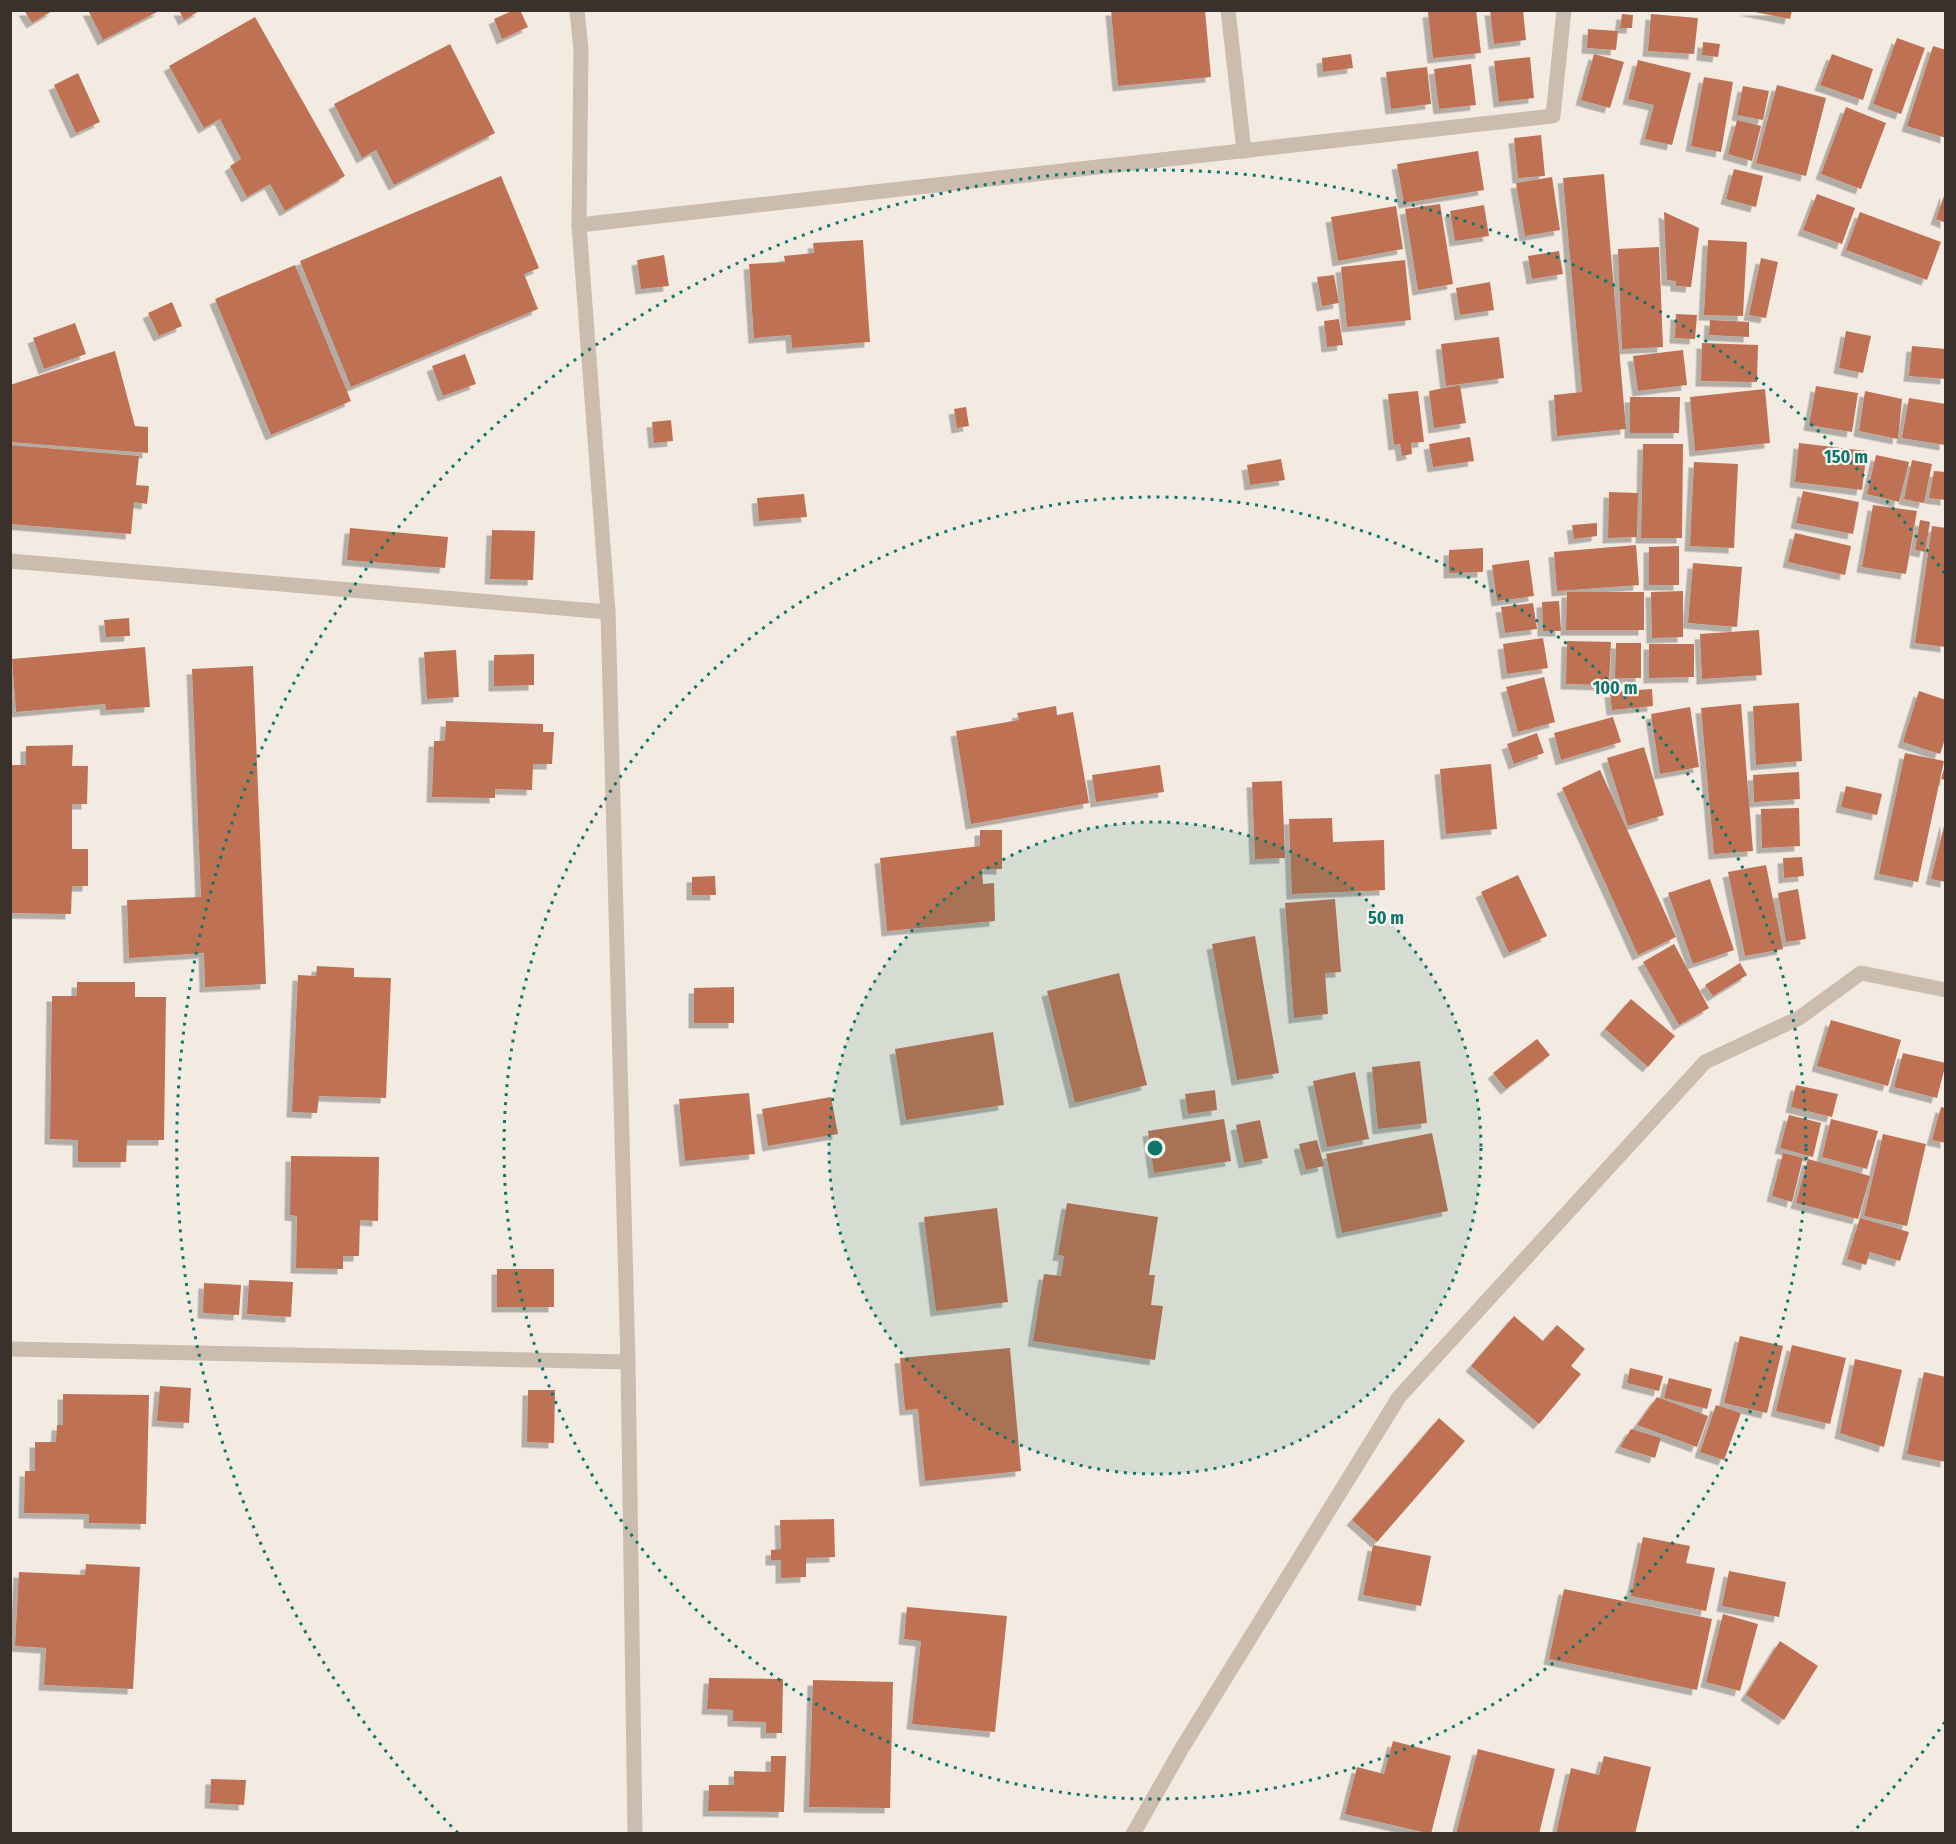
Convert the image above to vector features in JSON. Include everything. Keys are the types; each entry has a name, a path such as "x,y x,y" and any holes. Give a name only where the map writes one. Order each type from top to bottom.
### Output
{"street":[{"path":"577,10 581,51 579,225 608,612 628,1362 635,1833"},
{"path":"1228,10 1244,151"},
{"path":"579,225 1553,116 1564,10"},
{"path":"10,561 608,612"},
{"path":"1133,1833 1182,1748 1399,1397 1705,1062 1799,1018 1861,973 1946,990"},
{"path":"10,1349 628,1362"}],"building":[{"path":"24,10 54,10 32,23"},
{"path":"88,10 161,10 103,40"},
{"path":"179,10 201,10 184,20"},
{"path":"514,10 520,10 528,27 502,39 494,19"},
{"path":"1111,10 1205,10 1211,77 1118,86"},
{"path":"1476,10 1481,53 1433,58 1428,12"},
{"path":"1490,10 1523,10 1526,40 1494,44"},
{"path":"1745,10 1792,10 1790,19"},
{"path":"1622,14 1633,15 1632,28 1620,28"},
{"path":"1651,14 1698,18 1694,54 1648,51"},
{"path":"255,17 345,176 285,211 270,184 247,197 230,166 241,159 220,119 204,128 169,66"},
{"path":"1588,29 1618,31 1616,50 1587,48"},
{"path":"1897,38 1925,48 1901,114 1873,104"},
{"path":"1703,42 1720,44 1718,57 1702,55"},
{"path":"450,44 495,133 394,185 376,150 362,158 334,104"},
{"path":"1933,46 1946,50 1946,138 1907,126"},
{"path":"1351,54 1353,68 1323,72 1322,58"},
{"path":"1594,54 1624,62 1610,108 1581,100"},
{"path":"1832,54 1873,69 1863,100 1820,85"},
{"path":"1530,57 1534,98 1499,102 1494,61"},
{"path":"1638,60 1691,73 1672,145 1645,139 1654,105 1628,99"},
{"path":"1471,64 1476,105 1439,109 1434,69"},
{"path":"1427,67 1431,104 1391,109 1386,72"},
{"path":"78,73 100,122 76,133 54,85"},
{"path":"1704,77 1733,82 1721,152 1691,146"},
{"path":"1777,85 1826,98 1806,176 1756,163"},
{"path":"1743,86 1769,91 1763,120 1737,115"},
{"path":"1846,107 1886,123 1861,189 1821,174"},
{"path":"1737,120 1761,126 1752,161 1728,154"},
{"path":"1541,135 1545,176 1518,178 1514,138"},
{"path":"1478,151 1484,190 1404,203 1397,164"},
{"path":"1734,169 1763,176 1756,207 1726,199"},
{"path":"1604,174 1626,429 1557,436 1554,395 1582,392 1563,178"},
{"path":"501,176 539,268 524,274 538,309 351,387 300,261"},
{"path":"1552,177 1560,230 1525,236 1516,183"},
{"path":"1946,193 1946,223 1936,219"},
{"path":"1817,194 1855,208 1842,244 1803,230"},
{"path":"1440,204 1453,284 1418,290 1405,209"},
{"path":"1484,205 1489,236 1455,241 1450,211"},
{"path":"1396,206 1403,249 1338,261 1331,217"},
{"path":"1664,212 1699,228 1691,287 1676,286 1676,281 1667,280"},
{"path":"1860,212 1941,242 1927,280 1846,250"},
{"path":"863,240 870,342 792,348 791,335 754,338 749,264 785,262 784,256 814,253 813,243"},
{"path":"1708,240 1747,242 1743,316 1704,315"},
{"path":"1659,247 1663,347 1622,349 1618,249"},
{"path":"1559,251 1563,274 1532,279 1528,256"},
{"path":"664,255 669,286 641,289 637,260"},
{"path":"1761,258 1778,262 1766,318 1749,315"},
{"path":"1405,260 1411,320 1347,327 1341,267"},
{"path":"295,265 351,401 271,435 215,299"},
{"path":"1334,275 1339,303 1322,306 1317,277"},
{"path":"1490,282 1494,310 1460,315 1456,288"},
{"path":"172,302 182,326 159,336 148,313"},
{"path":"1676,314 1697,315 1695,339 1675,338"},
{"path":"1339,319 1343,345 1327,347 1324,321"},
{"path":"1710,320 1749,322 1749,337 1709,335"},
{"path":"75,323 86,354 44,369 33,338"},
{"path":"1846,331 1871,336 1863,373 1839,368"},
{"path":"1499,337 1504,378 1446,386 1441,344"},
{"path":"1702,343 1758,345 1757,382 1701,381"},
{"path":"1912,346 1946,349 1946,379 1909,376"},
{"path":"1683,350 1687,385 1638,391 1633,356"},
{"path":"115,351 135,426 148,427 148,453 10,442 10,385"},
{"path":"465,354 476,384 443,396 432,366"},
{"path":"1460,385 1466,423 1434,428 1429,391"},
{"path":"1816,386 1858,393 1852,432 1809,425"},
{"path":"1765,389 1770,443 1695,451 1690,397"},
{"path":"1418,391 1424,442 1411,443 1412,454 1402,456 1400,444 1394,445 1388,394"},
{"path":"1865,391 1902,399 1898,439 1859,431"},
{"path":"1630,397 1680,397 1679,433 1630,433"},
{"path":"1909,398 1946,404 1945,445 1902,438"},
{"path":"966,407 969,426 957,428 954,409"},
{"path":"671,420 673,441 654,443 652,422"},
{"path":"1470,437 1474,461 1433,467 1429,444"},
{"path":"1799,443 1867,451 1862,490 1795,482"},
{"path":"1643,444 1683,444 1682,538 1641,538"},
{"path":"10,445 139,456 136,485 149,486 147,504 134,502 131,534 10,524"},
{"path":"1876,455 1909,462 1899,502 1867,494"},
{"path":"1281,459 1285,480 1250,485 1247,465"},
{"path":"1912,460 1932,464 1924,503 1904,499"},
{"path":"1694,462 1738,464 1734,548 1690,546"},
{"path":"1934,471 1946,472 1946,500 1929,498"},
{"path":"1803,491 1859,502 1853,534 1796,523"},
{"path":"1609,492 1638,493 1637,537 1608,538"},
{"path":"804,494 807,517 759,521 757,498"},
{"path":"1873,505 1917,511 1906,574 1862,567"},
{"path":"1920,520 1930,522 1925,552 1915,550"},
{"path":"1597,523 1597,536 1574,539 1572,525"},
{"path":"1932,526 1946,528 1946,647 1915,643"},
{"path":"350,528 448,537 445,568 347,560"},
{"path":"492,530 535,531 533,580 490,579"},
{"path":"1795,533 1851,546 1845,575 1788,562"},
{"path":"1636,545 1639,585 1557,591 1554,552"},
{"path":"1679,546 1679,585 1649,585 1649,547"},
{"path":"1483,548 1483,572 1449,573 1449,550"},
{"path":"1529,560 1534,596 1497,601 1492,565"},
{"path":"1693,563 1742,567 1737,627 1688,623"},
{"path":"1683,591 1683,637 1652,638 1651,592"},
{"path":"1567,592 1644,592 1644,630 1566,630"},
{"path":"1559,601 1561,631 1543,631 1542,602"},
{"path":"1533,603 1537,629 1505,633 1501,607"},
{"path":"129,618 130,636 106,637 104,620"},
{"path":"1759,630 1762,675 1702,679 1700,634"},
{"path":"1543,638 1548,668 1507,674 1503,644"},
{"path":"1567,641 1611,642 1609,685 1566,684"},
{"path":"1616,643 1641,643 1641,678 1615,678"},
{"path":"1649,644 1694,644 1694,677 1649,678"},
{"path":"145,647 150,707 106,710 105,704 16,712 12,659"},
{"path":"456,650 459,697 427,699 424,652"},
{"path":"534,654 534,685 494,686 494,655"},
{"path":"253,666 266,984 205,987 204,953 129,958 127,900 201,897 192,669"},
{"path":"1544,677 1555,722 1518,732 1506,687"},
{"path":"1652,689 1653,706 1612,710 1610,692"},
{"path":"1919,691 1946,700 1946,736 1940,754 1903,742"},
{"path":"1799,703 1802,761 1756,765 1753,706"},
{"path":"1741,704 1753,851 1714,854 1701,708"},
{"path":"1056,706 1057,715 1073,712 1089,803 971,824 956,731 1019,720 1017,713"},
{"path":"1690,707 1699,767 1660,774 1651,714"},
{"path":"1613,717 1621,742 1561,760 1554,733"},
{"path":"446,721 543,724 543,732 554,732 552,764 533,764 532,790 495,789 495,798 432,797 434,741 445,741"},
{"path":"1537,733 1544,753 1514,764 1507,744"},
{"path":"73,745 72,766 88,766 87,804 72,804 72,849 88,849 88,886 72,886 71,914 10,913 10,765 26,765 26,746"},
{"path":"1644,747 1664,815 1628,826 1607,758"},
{"path":"1905,753 1944,761 1918,882 1879,874"},
{"path":"1491,764 1497,829 1446,834 1440,769"},
{"path":"1160,765 1164,792 1096,802 1092,775"},
{"path":"1946,765 1946,780 1941,779"},
{"path":"1600,770 1676,937 1638,955 1562,788"},
{"path":"1799,772 1800,799 1754,802 1753,775"},
{"path":"1282,781 1285,858 1255,859 1252,782"},
{"path":"1846,786 1882,794 1877,815 1841,807"},
{"path":"1799,808 1800,846 1762,848 1761,809"},
{"path":"1332,818 1333,842 1384,840 1385,890 1292,894 1289,819"},
{"path":"1946,822 1946,882 1931,879"},
{"path":"980,830 1002,830 1002,869 982,869 983,884 994,883 995,921 887,931 880,858 980,846"},
{"path":"1802,857 1804,876 1784,878 1783,858"},
{"path":"1766,865 1783,949 1745,956 1728,872"},
{"path":"1518,875 1547,936 1509,953 1481,892"},
{"path":"715,876 716,895 692,895 692,877"},
{"path":"1710,879 1734,950 1693,964 1668,893"},
{"path":"1798,889 1806,939 1786,942 1778,893"},
{"path":"1335,899 1341,972 1325,973 1328,1014 1294,1018 1285,903"},
{"path":"1255,936 1279,1073 1237,1080 1212,944"},
{"path":"1674,944 1709,1008 1679,1025 1643,962"},
{"path":"1740,963 1747,975 1713,996 1705,985"},
{"path":"317,966 354,968 354,977 391,978 386,1098 319,1096 317,1113 292,1112 298,975 316,976"},
{"path":"1119,973 1147,1085 1075,1103 1047,991"},
{"path":"77,982 135,982 135,997 166,997 164,1140 127,1140 126,1162 78,1162 78,1140 50,1139 52,996 77,996"},
{"path":"734,987 734,1023 694,1023 694,988"},
{"path":"1631,999 1675,1036 1648,1067 1605,1029"},
{"path":"1831,1020 1901,1040 1888,1086 1817,1066"},
{"path":"993,1032 1004,1105 906,1120 895,1049"},
{"path":"1537,1039 1550,1055 1506,1089 1493,1073"},
{"path":"1903,1053 1946,1063 1937,1098 1894,1087"},
{"path":"1420,1061 1427,1123 1378,1129 1372,1067"},
{"path":"1355,1072 1369,1139 1327,1147 1313,1081"},
{"path":"1796,1085 1838,1094 1832,1117 1791,1107"},
{"path":"1215,1090 1217,1110 1188,1114 1185,1094"},
{"path":"749,1093 755,1154 685,1161 679,1099"},
{"path":"831,1097 838,1134 768,1146 762,1109"},
{"path":"1941,1107 1946,1108 1946,1143 1932,1140"},
{"path":"1789,1115 1821,1123 1813,1157 1780,1148"},
{"path":"1224,1119 1231,1161 1154,1173 1148,1131"},
{"path":"1831,1119 1878,1131 1867,1169 1822,1157"},
{"path":"1260,1120 1268,1158 1244,1163 1236,1125"},
{"path":"1432,1133 1448,1211 1342,1233 1326,1154"},
{"path":"1883,1134 1926,1144 1907,1226 1864,1216"},
{"path":"1317,1140 1324,1166 1306,1170 1299,1144"},
{"path":"1783,1153 1803,1158 1792,1202 1772,1196"},
{"path":"291,1156 379,1157 378,1221 360,1220 359,1256 343,1256 343,1269 296,1268 297,1216 290,1215"},
{"path":"1808,1159 1870,1176 1858,1219 1796,1203"},
{"path":"1067,1203 1158,1217 1149,1275 1155,1275 1151,1305 1163,1306 1155,1360 1033,1341 1044,1274 1061,1276 1064,1256 1058,1255"},
{"path":"997,1208 1008,1302 936,1311 924,1217"},
{"path":"1860,1218 1909,1232 1900,1261 1870,1252 1866,1265 1847,1259"},
{"path":"497,1269 554,1269 554,1307 497,1307"},
{"path":"249,1280 293,1282 291,1317 247,1314"},
{"path":"204,1283 241,1285 239,1315 203,1313"},
{"path":"1514,1316 1543,1341 1557,1325 1585,1349 1571,1366 1581,1374 1539,1424 1471,1366"},
{"path":"1740,1336 1783,1346 1767,1413 1724,1403"},
{"path":"1792,1345 1846,1358 1830,1424 1776,1411"},
{"path":"1010,1348 1021,1471 925,1481 918,1409 905,1410 900,1358"},
{"path":"1855,1359 1902,1370 1884,1447 1840,1433"},
{"path":"1630,1368 1663,1376 1659,1391 1627,1383"},
{"path":"1924,1372 1946,1377 1946,1462 1907,1454"},
{"path":"1669,1378 1712,1389 1707,1409 1664,1398"},
{"path":"160,1386 191,1388 189,1423 157,1421"},
{"path":"528,1390 555,1390 554,1443 527,1442"},
{"path":"63,1394 149,1395 146,1524 89,1523 89,1514 24,1513 25,1471 35,1471 35,1442 56,1442 57,1425 63,1425"},
{"path":"1657,1397 1708,1416 1697,1447 1637,1425"},
{"path":"1716,1405 1741,1413 1724,1460 1700,1452"},
{"path":"1439,1418 1465,1441 1377,1542 1352,1520"},
{"path":"1631,1429 1661,1438 1655,1458 1620,1447"},
{"path":"834,1519 835,1557 806,1558 806,1577 781,1578 781,1560 771,1560 771,1550 781,1549 780,1520"},
{"path":"1643,1537 1690,1546 1686,1563 1715,1568 1706,1611 1631,1596"},
{"path":"1373,1545 1431,1556 1421,1606 1363,1595"},
{"path":"86,1564 140,1567 133,1689 44,1685 46,1648 15,1646 19,1572 85,1575"},
{"path":"1729,1571 1786,1582 1779,1617 1722,1606"},
{"path":"1564,1589 1712,1619 1697,1690 1549,1659"},
{"path":"907,1607 1007,1616 995,1732 912,1724 921,1641 904,1639"},
{"path":"1723,1614 1758,1624 1740,1691 1706,1682"},
{"path":"1780,1641 1818,1666 1784,1720 1746,1695"},
{"path":"709,1678 783,1679 782,1733 766,1733 766,1722 733,1721 733,1710 707,1709"},
{"path":"813,1680 893,1682 890,1808 809,1807"},
{"path":"1393,1741 1451,1756 1431,1834 1345,1814 1357,1767 1384,1774"},
{"path":"1478,1749 1555,1769 1539,1834 1456,1834"},
{"path":"771,1756 786,1756 784,1812 708,1811 709,1785 734,1785 734,1771 771,1772"},
{"path":"1604,1756 1651,1767 1635,1834 1556,1834 1571,1768 1599,1775"},
{"path":"211,1779 246,1780 244,1805 210,1803"}]}
